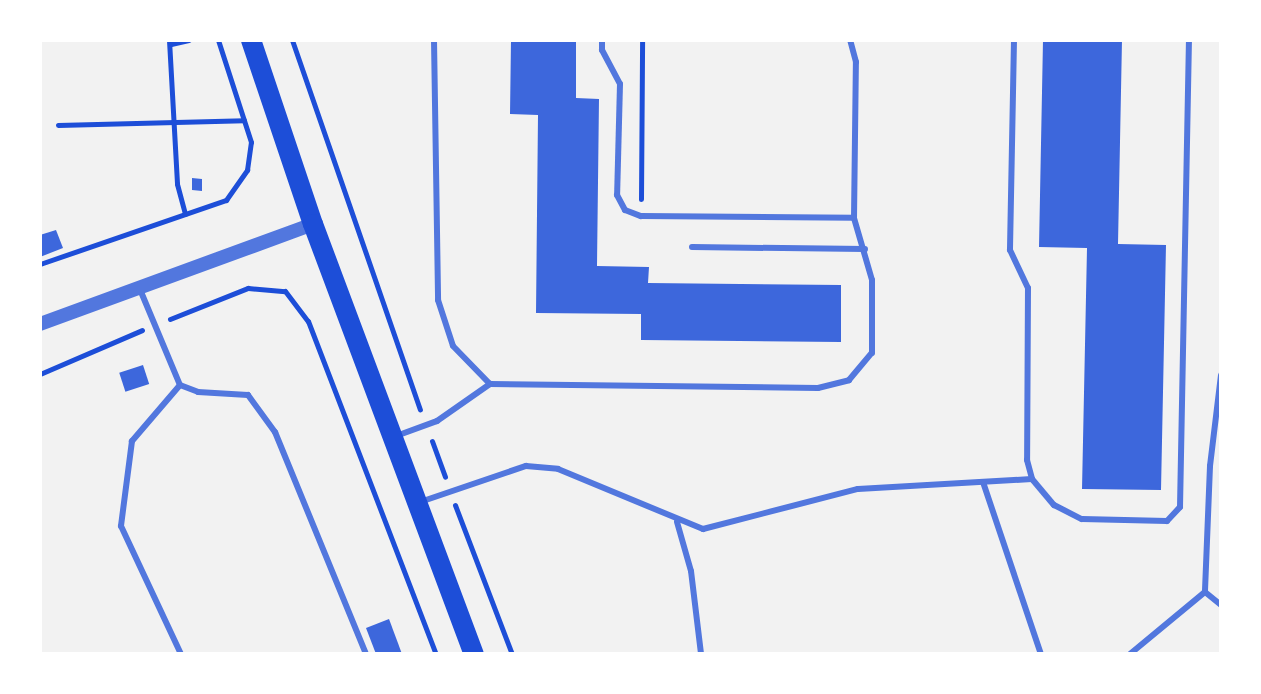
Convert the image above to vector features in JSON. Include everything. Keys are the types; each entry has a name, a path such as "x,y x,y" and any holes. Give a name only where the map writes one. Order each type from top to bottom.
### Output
{"main road":[{"path":"251,40 313,224 420,502 474,654"}],"street":[{"path":"40,324 313,224"}],"lane":[{"path":"434,40 438,300 453,346 490,384"},
{"path":"602,40 602,50 620,84 617,195 625,210 641,216 854,218"},
{"path":"395,436 426,425 490,384 818,388 849,380 872,353 872,280 854,218 856,62 850,40"},
{"path":"1014,40 1010,250 1028,288 1027,460 1032,479 1054,505 1082,519 1167,521 1180,507 1189,40"},
{"path":"692,247 865,249"},
{"path":"139,287 180,385 198,392 248,395 275,432 366,654"},
{"path":"1130,654 1205,592 1210,466 1221,375"},
{"path":"180,385 132,441 121,526 181,654"},
{"path":"420,502 526,466 558,469 677,522 711,528 858,489 1032,479"},
{"path":"1210,466 1221,466"},
{"path":"983,482 1041,654"},
{"path":"677,522 691,571 701,654"},
{"path":"1205,592 1221,605"}],"path":[{"path":"185,214 177,184 170,42 189,40"},
{"path":"40,264 226,200 247,170 251,142 218,40"},
{"path":"292,40 450,492 512,654"},
{"path":"641,216 642,40"},
{"path":"58,125 173,125 244,120"}],"building":[{"path":"511,40 576,40 576,98 599,99 597,266 649,267 648,283 841,285 841,342 641,340 641,314 536,313 538,115 510,114"},
{"path":"1043,40 1122,40 1118,244 1166,245 1161,490 1082,489 1087,248 1039,247"},
{"path":"192,178 202,179 202,191 192,190"},
{"path":"56,230 63,248 40,257 40,235"},
{"path":"143,365 149,384 125,392 119,373"},
{"path":"389,619 402,654 376,654 366,628"}]}
